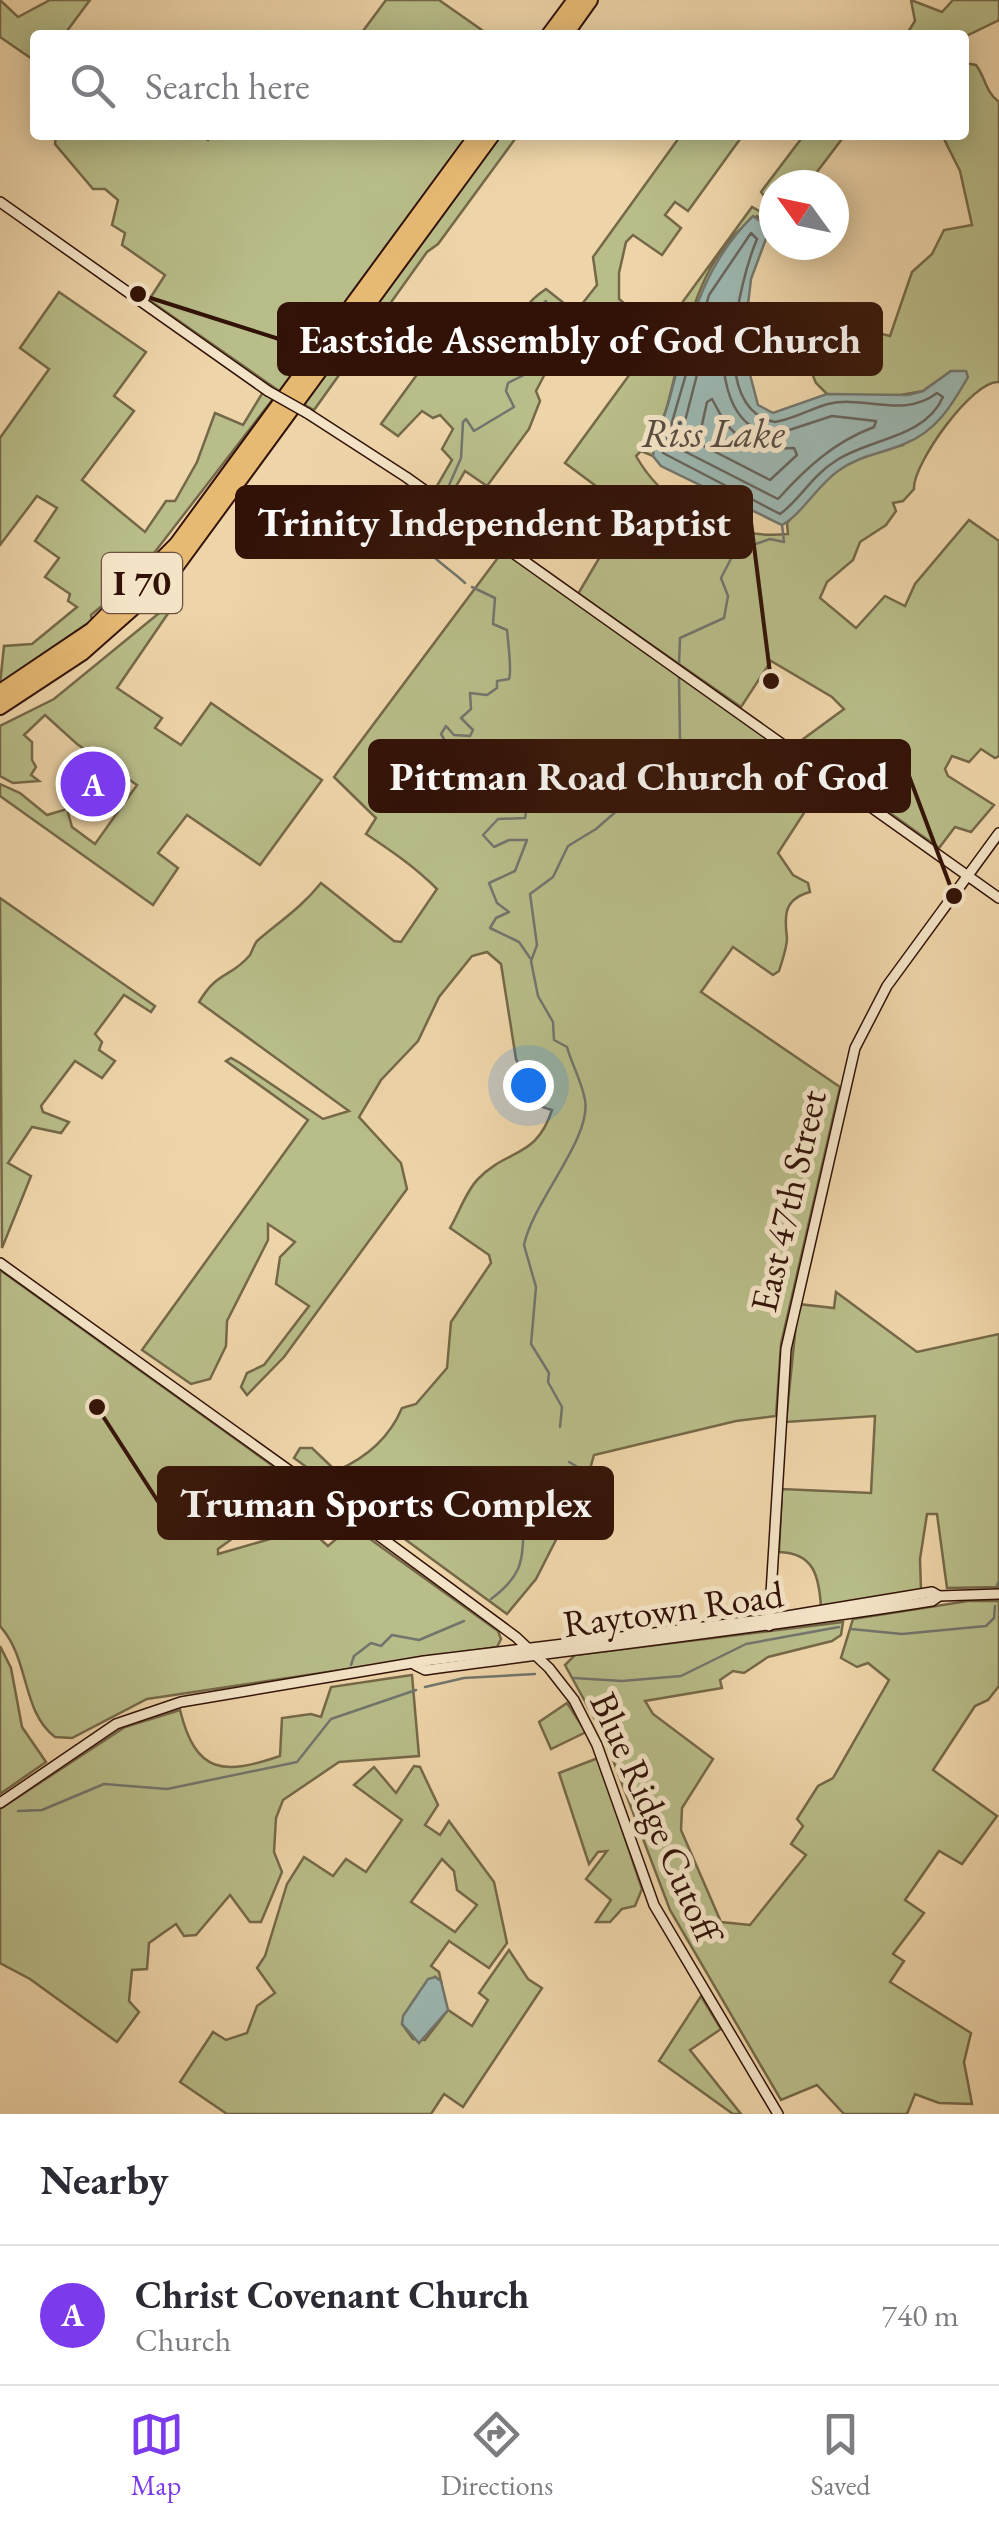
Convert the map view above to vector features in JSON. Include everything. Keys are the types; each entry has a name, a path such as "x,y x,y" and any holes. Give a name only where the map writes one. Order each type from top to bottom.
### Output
{"highway":[{"path":"553,30 574,0"},
{"path":"569,30 590,0"},
{"name":"I 70","path":"0,692 92,630 177,544 473,140"},
{"name":"I 70","path":"0,707 50,678 117,625 169,576 488,140"}],"main road":[{"path":"0,202 268,391 448,506 999,898"},
{"name":"East 47th Street","path":"769,1623 786,1349 846,1081 868,1018 887,986 999,833"},
{"name":"Blue Ridge Cutoff","path":"0,1263 501,1626 558,1678 597,1744 654,1905 774,2112"},
{"name":"Raytown Road","path":"0,1802 137,1714 416,1665 497,1654 569,1653 939,1596 999,1594"},
{"name":"Raytown Road","path":"416,1665 425,1670 769,1623"},
{"path":"497,1654 505,1642 501,1626"},
{"path":"558,1678 560,1664 569,1653"}],"green space":[{"path":"0,0 18,17 50,0 90,0 68,30 30,30 30,58 0,37"},
{"path":"386,0 439,0 482,30 364,30"},
{"path":"911,0 942,12 953,0 999,0 999,20 969,35 969,30 909,30 915,21"},
{"path":"969,64 976,65 999,102 999,382 974,394 960,408 933,444 914,489 903,501 893,503 896,511 886,525 860,542 853,560 827,582 820,598 856,628 885,596 905,606 915,584 969,520 999,541 999,756 995,758 981,749 969,762 952,756 945,769 948,776 994,805 971,832 955,827 939,848 795,745 844,709 832,697 771,661 741,707 578,594 611,538 614,525 603,507 608,495 565,463 752,207 759,211 759,218 736,233 720,253 696,300 653,456 641,451 636,456 664,491 701,517 744,532 788,534 787,523 821,482 854,461 903,445 951,371 923,391 890,397 827,394 816,383 808,364 826,345 837,323 890,336 912,272 932,254 944,230 972,225 960,171 944,140 969,140"},
{"path":"55,140 465,140 282,393 149,300 165,275 122,245 125,233 112,225 118,200 105,189 93,189"},
{"path":"495,140 514,140 438,244 427,252 314,410 303,404"},
{"path":"677,140 739,140 688,211 675,202 665,215 681,228 662,255 633,235 626,242 619,273 619,299 630,308 609,336 578,325 558,349 536,391 540,401 529,429 487,486 465,471 448,500 434,491 452,460 442,449 453,429 440,415 433,418 422,411 398,436 381,424 440,343 480,371 498,352 524,309 546,289 565,304 582,304 597,285 593,257"},
{"path":"800,140 841,140 818,170 778,170"},
{"path":"59,292 146,352 114,396 134,411 82,480 145,532 166,501 175,501 197,462 215,413 243,425 263,392 273,399 134,579 91,615 92,621 0,684 4,646 32,644 77,607 68,601 70,594 45,577 59,558 35,541 57,508 37,496 0,545 0,438 49,369 20,348"},
{"path":"503,551 826,779 778,853 793,875 808,883 810,892 795,899 788,909 787,942 779,971 773,975 733,947 701,992 840,1087 781,1344 776,1416 736,1421 594,1455 579,1508 562,1528 536,1579 507,1614 294,1458 300,1448 312,1448 336,1471 357,1460 383,1438 402,1408 416,1404 447,1368 451,1322 491,1263 489,1255 450,1228 474,1184 489,1169 538,1137 552,1110 539,1106 516,1059 501,964 487,952 472,956 439,997 418,1041 381,1080 359,1117 401,1163 407,1189 284,1357 247,1395 241,1387 247,1373 264,1365 309,1306 276,1284 280,1257 295,1242 268,1224 268,1240 227,1321 226,1346 210,1379 191,1384 142,1350 308,1120 226,1061 231,1058 240,1063 323,1119 349,1111 199,1002 212,984 243,962 257,941 321,883 394,941 401,942 437,889 366,834 376,818 334,777"},
{"path":"180,596 117,688 162,718 155,728 181,745 211,703 322,780 260,865 187,815 158,853 178,868 153,905 0,796 0,784 20,793 47,815 67,809 72,827 95,844 137,785 77,744 45,715 24,735 32,742 36,767 31,775 39,781 13,783 0,776 0,726 54,699"},
{"path":"0,898 155,1006 151,1012 124,995 95,1034 102,1042 99,1050 115,1061 102,1078 75,1061 41,1106 43,1112 69,1122 61,1133 32,1127 8,1163 31,1176 2,1248"},
{"path":"0,1270 319,1499 299,1504 293,1516 236,1536 218,1549 218,1554 308,1528 328,1546 335,1540 317,1523 319,1518 345,1521 498,1631 501,1639 497,1647 147,1699 72,1738 55,1737 36,1713 10,1639 0,1626"},
{"path":"836,1292 917,1352 999,1334 999,1587 947,1588 937,1514 927,1514 920,1559 921,1590 821,1607 812,1568 800,1557 779,1552 782,1489 871,1493 875,1416 786,1422 798,1304 834,1308"},
{"path":"968,1601 999,1601 999,1686 988,1700 975,1706 933,1770 997,1816 962,1864 939,1851 905,1900 924,1913 893,1954 904,1961 890,1982 971,2033 964,2062 972,2104 939,2103 915,2094 907,2114 844,2114 817,2085 781,2100 670,1910 604,1736 565,1665 575,1655 843,1622 841,1635 832,1641 768,1657 744,1673 733,1671 720,1680 722,1688 645,1701 653,1714 713,1759 682,1808 681,1830 721,1922 750,1925 806,1855 791,1844 803,1826 797,1819 818,1786 833,1778 889,1680 868,1663 857,1667 841,1658 853,1619"},
{"path":"0,1646 11,1668 22,1727 46,1762 0,1794"},
{"path":"412,1675 419,1756 339,1762 283,1800 276,1818 274,1852 282,1872 261,1922 250,1922 230,1895 196,1935 184,1936 176,1924 149,1943 147,1969 132,1970 129,2001 139,2012 117,2042 30,1979 0,1963 0,1809 125,1727 180,1710 194,1747 204,1758 228,1767 243,1766 280,1756 282,1718 311,1714 321,1717 331,1687"},
{"path":"567,1703 586,1732 551,1749 539,1722"},
{"path":"598,1758 642,1889 635,1906 622,1909 610,1922 596,1922 611,1900 586,1879 607,1851 598,1852 589,1864 559,1773"},
{"path":"414,1766 420,1767 438,1805 425,1825 440,1835 449,1821 494,1882 507,1943 489,1968 449,1941 431,1966 439,1972 441,1981 435,1977 402,2024 413,2039 425,2040 448,2010 472,2026 488,2000 479,1993 509,1950 528,1979 542,1988 463,2107 444,2094 431,2114 227,2114 180,2082 213,2032 226,2040 247,2033 257,2006 275,1993 257,1968 265,1956 287,1884 304,1857 333,1876 346,1859 366,1872 402,1820 354,1785 374,1767 396,1793","holes":["442,1859 454,1871 457,1890 477,1905 455,1932 411,1902"]},
{"path":"701,1996 721,2029 690,2050 741,2114 733,2114 659,2061"}],"water":[{"name":"Riss Lake","path":"753,216 759,220 759,258 751,279 743,348 758,405 773,413 827,394 908,395 923,391 951,371 966,371 968,377 934,425 915,439 846,466 782,525 661,466 653,456 697,304 735,236"},
{"path":"435,1977 441,1981 448,2010 419,2043 402,2024 403,2016 428,1979"}],"waterway":[{"path":"443,499 461,458 463,422 466,419 474,431 514,407 506,391 508,383 532,371 536,364 517,330 546,301"},
{"path":"437,505 419,541 465,583"},
{"path":"679,665 680,638 724,618 728,596 721,578 735,551 770,539 784,542 782,525"},
{"path":"472,587 495,598 493,624 507,630 510,675 509,679 497,681 497,688 487,695 470,693 471,709 461,718 473,730 470,736 454,735 446,726 441,734 456,759 460,758 471,787 482,784 494,798 517,787 530,790 525,818 498,819 483,835 494,847 509,840 527,840 515,871 489,883 497,903 509,912 496,918 490,928 519,942 530,958"},
{"path":"560,1427 562,1407 548,1382 549,1373 531,1344 536,1287 524,1245 538,1209 580,1132 585,1100 567,1047 554,1040 553,1022 538,996 531,961 537,945 530,894 553,877 568,846 596,829 651,781 674,776 680,741 679,677"},
{"path":"491,1599 515,1574 527,1519 534,1507 573,1480 576,1466 569,1462"},
{"path":"997,1585 999,1581"},
{"path":"851,1629 902,1634 986,1626 994,1618 995,1606"},
{"path":"351,1665 354,1656 371,1643 381,1646 392,1635 419,1640 464,1621"},
{"path":"574,1678 622,1681 681,1676 746,1644 839,1627"},
{"path":"425,1687 464,1678 535,1674"},
{"path":"18,1811 42,1810 104,1784 167,1789 297,1762 331,1719 416,1690"}],"place":[{"name":"Eastside Assembly of God Church","path":"138,294"},
{"name":"Trinity Independent Baptist","path":"771,681"},
{"name":"Christ Covenant Church","path":"93,784"},
{"name":"Pittman Road Church of God","path":"954,896"},
{"name":"Truman Sports Complex","path":"97,1407"}]}
